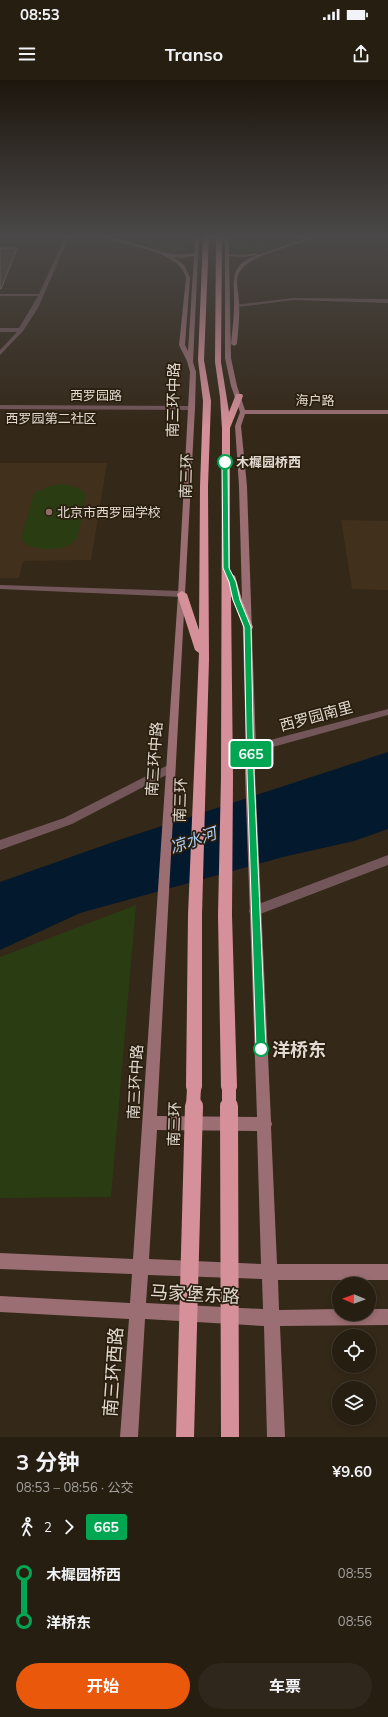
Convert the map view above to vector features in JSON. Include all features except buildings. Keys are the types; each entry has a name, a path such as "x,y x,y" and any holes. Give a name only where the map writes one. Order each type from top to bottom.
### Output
{"highway":[{"name":"南三环","path":"185,1437 194,1087 195,916 204,660 204,486 207,402 201,360 203,300"},
{"path":"218,300 218,362 224,397 226,429 227,777 225,915 229,1087 230,1437"},
{"path":"218,351 228,358"},
{"path":"193,372 201,360"},
{"path":"226,429 239,396"},
{"path":"226,568 233,582 237,600 248,627"},
{"path":"182,594 204,660"}],"street":[{"path":"0,353 21,330 39,300"},
{"path":"186,300 182,345 190,362"},
{"name":"南三环中路","path":"137,1310 150,1123 170,768 182,594 186,495 192,408 193,372 190,362 193,300"},
{"path":"227,300 228,358 234,376"},
{"path":"237,300 232,360 234,386 239,396 243,412 238,426 243,486 251,749 250,773 271,1272 276,1437"},
{"path":"237,305 281,300"},
{"path":"356,300 388,301"},
{"path":"0,330 21,330"},
{"name":"西罗园路","path":"0,407 192,408"},
{"name":"海户路","path":"243,412 388,412"},
{"path":"0,587 182,594"},
{"name":"西罗园南里","path":"251,749 388,712"},
{"path":"0,845 68,821 170,768"},
{"path":"256,911 388,860"},
{"path":"150,1123 265,1124"},
{"name":"马家堡东路","path":"0,1261 271,1272 388,1272"},
{"name":"马家堡东路","path":"0,1304 272,1318 388,1317"},
{"name":"南三环西路","path":"129,1437 137,1310"}],"shaded area":[{"name":"北京市西罗园学校","path":"0,463 107,463 91,560 23,561 19,578 0,578"},
{"path":"341,520 388,521 388,590 352,589"}],"green space":[{"path":"63,484 79,488 86,494 77,537 73,542 62,548 47,549 28,545 21,539 34,493 52,485"},
{"path":"136,905 111,1197 0,1198 0,957"}],"water":[{"name":"凉水河","path":"388,752 388,829 354,841 287,856 80,913 0,950 0,882 116,841"}],"bus line":[{"name":"665","path":"225,462 226,568 233,582 237,600 248,627 251,749 250,773 261,1049"}],"place":[{"name":"木樨园桥西","path":"225,462"},
{"name":"北京市西罗园学校","path":"49,512"},
{"name":"洋桥东","path":"261,1049"}],"district":[{"name":"西罗园第二社区","path":"51,418"}]}
